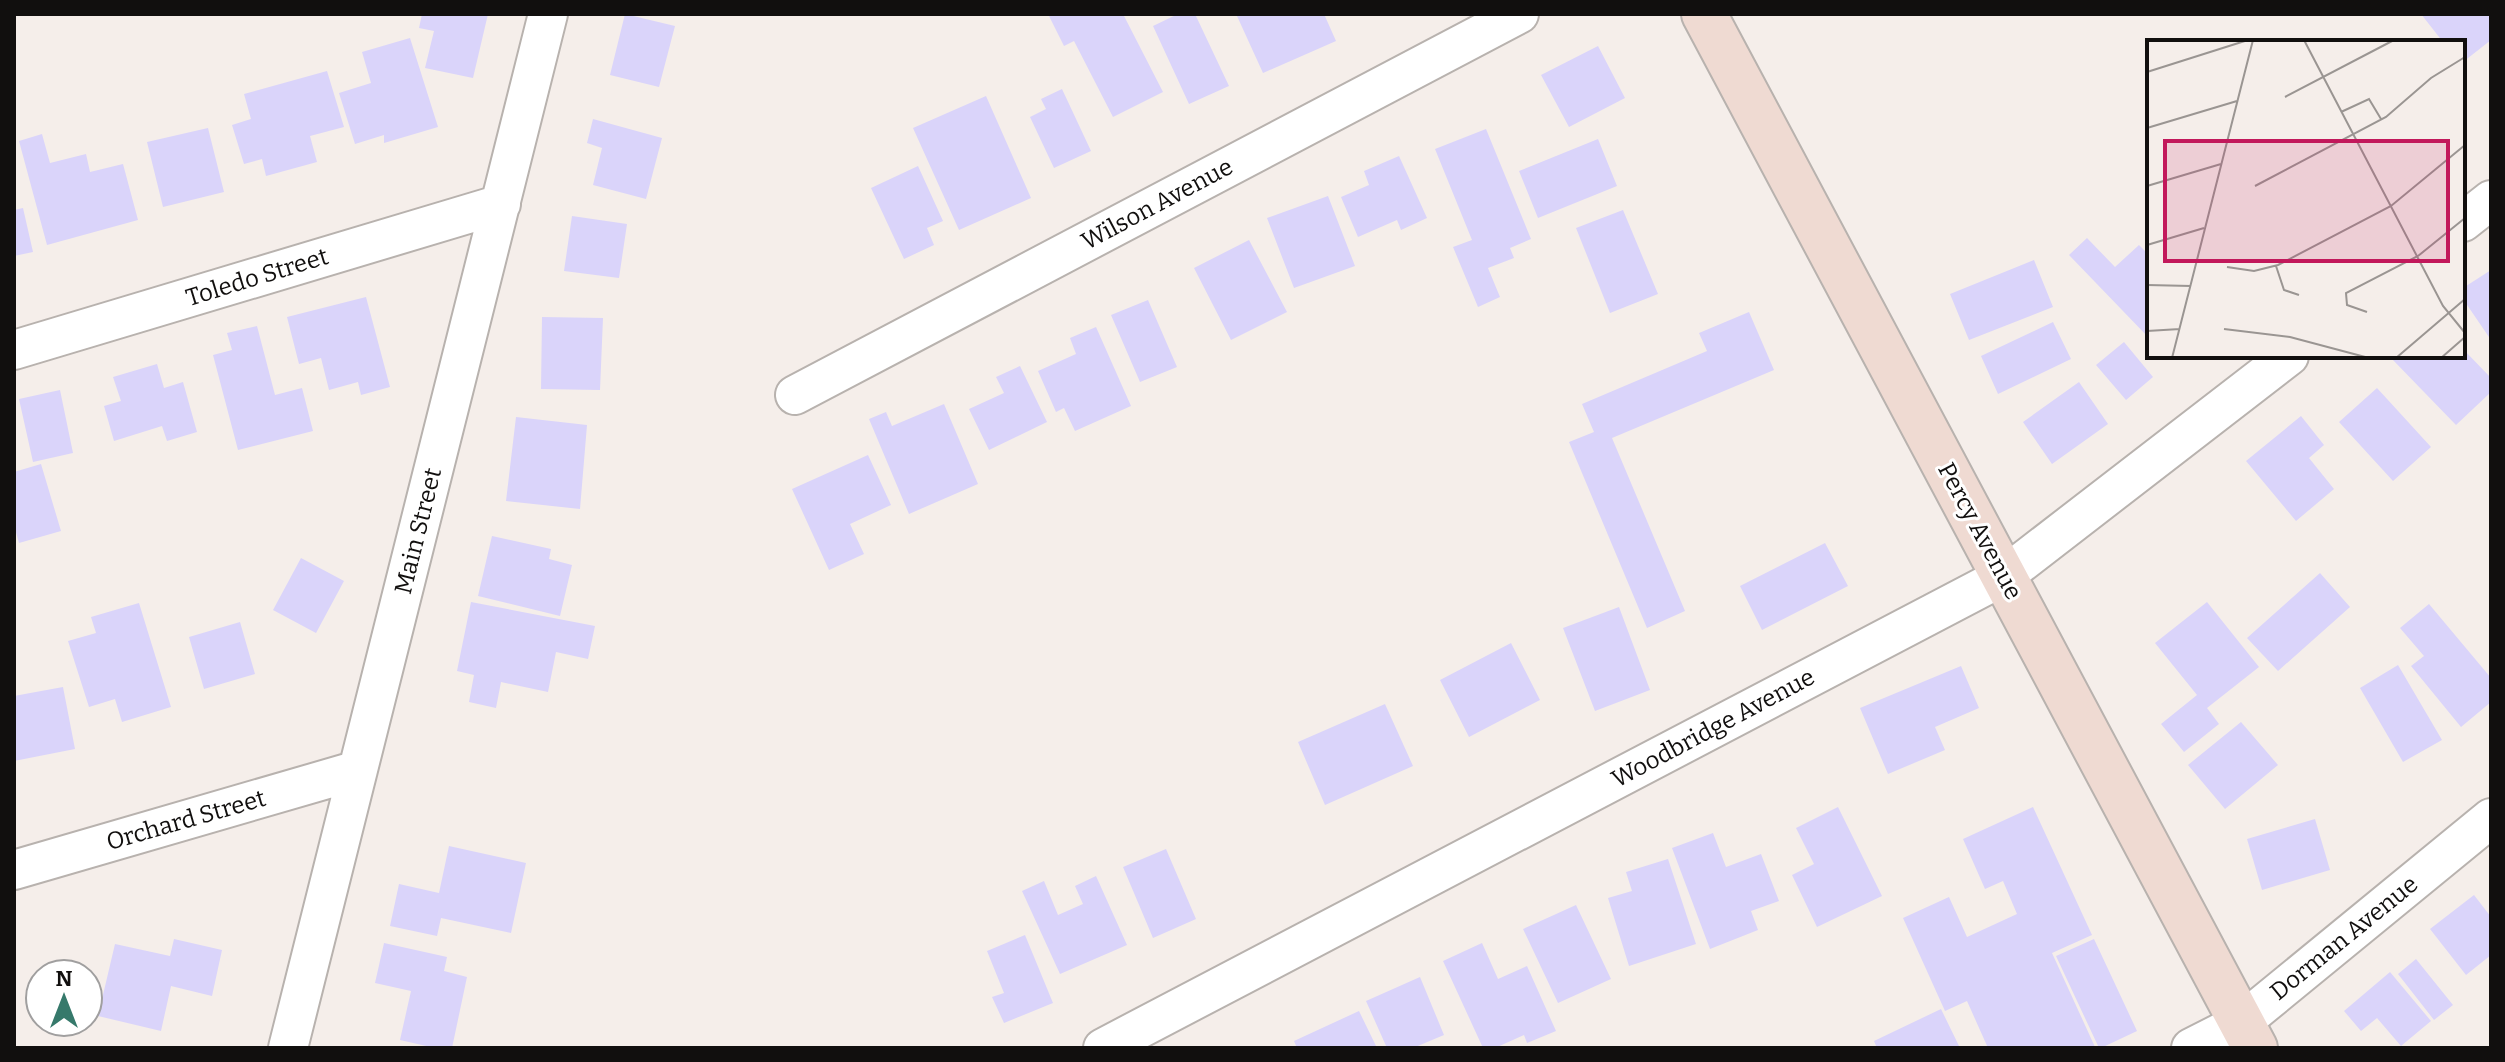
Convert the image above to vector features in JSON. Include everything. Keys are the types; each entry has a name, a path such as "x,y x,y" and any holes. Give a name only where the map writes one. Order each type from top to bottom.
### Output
{"street":[{"name":"Main Street","path":"288,1048 548,14"},
{"name":"Wilson Avenue","path":"795,395 1519,14"},
{"name":"Percy Avenue","path":"1704,14 2248,1035"},
{"path":"2465,220 2491,200"},
{"name":"Toledo Street","path":"14,350 501,204"},
{"name":"Woodbridge Avenue","path":"1103,1048 2004,576 2286,358"},
{"name":"Orchard Street","path":"14,870 358,770"},
{"name":"Dorman Avenue","path":"2191,1048 2248,1035 2491,818"}],"building":[{"path":"422,14 488,14 473,78 425,68 434,31 419,28"},
{"path":"625,14 675,26 659,87 610,75"},
{"path":"1048,14 1123,14 1163,92 1113,117 1074,41 1064,46"},
{"path":"1178,14 1195,14 1229,86 1189,104 1153,26"},
{"path":"1324,14 1336,41 1263,73 1237,16"},
{"path":"2421,14 2491,14 2491,40 2465,60 2465,40 2441,40"},
{"path":"410,38 438,127 384,143 384,135 355,144 339,93 371,83 362,52"},
{"path":"1598,46 1625,98 1569,127 1541,75"},
{"path":"327,71 344,127 310,136 317,162 266,176 262,159 244,164 232,125 251,119 244,94"},
{"path":"1062,89 1091,151 1054,168 1030,117 1046,109 1041,99"},
{"path":"986,96 1031,198 959,230 913,128"},
{"path":"593,119 662,138 646,199 593,185 602,148 587,143"},
{"path":"208,128 224,192 163,207 147,142"},
{"path":"1486,129 1531,239 1510,248 1514,258 1488,268 1500,297 1478,307 1453,247 1472,240 1435,149"},
{"path":"42,134 50,163 86,154 90,172 123,164 138,220 47,245 19,141"},
{"path":"1598,139 1617,186 1538,218 1519,171"},
{"path":"1399,156 1427,218 1401,230 1397,220 1358,237 1341,197 1369,185 1364,171"},
{"path":"918,166 943,221 927,228 934,245 904,259 871,188"},
{"path":"1328,196 1355,266 1294,288 1267,218"},
{"path":"23,208 33,252 14,256 14,210"},
{"path":"1623,210 1658,294 1610,313 1576,228"},
{"path":"572,216 627,224 619,278 564,271"},
{"path":"2087,238 2115,267 2139,245 2147,253 2147,336 2069,255"},
{"path":"1249,240 1287,312 1231,340 1194,268"},
{"path":"2034,260 2053,307 1969,340 1950,294"},
{"path":"2491,270 2491,340 2465,302 2465,287"},
{"path":"366,297 390,387 361,395 358,382 329,390 321,358 299,364 287,317"},
{"path":"1148,300 1177,367 1140,382 1111,315"},
{"path":"1749,312 1774,370 1612,438 1685,611 1647,628 1569,442 1594,432 1582,404 1707,351 1699,333"},
{"path":"542,317 603,318 600,390 541,389"},
{"path":"2053,322 2071,359 1998,394 1981,356"},
{"path":"257,326 275,395 302,388 313,431 238,450 213,355 232,350 227,333"},
{"path":"1096,327 1131,406 1075,431 1064,408 1056,412 1038,371 1076,354 1070,338"},
{"path":"2124,342 2153,377 2126,400 2096,365"},
{"path":"2465,351 2491,378 2491,392 2456,425 2392,359 2465,358"},
{"path":"157,364 164,388 183,382 197,432 167,441 162,426 114,441 104,406 121,401 113,377"},
{"path":"1020,366 1047,422 989,450 969,409 1004,393 996,377"},
{"path":"2079,382 2108,424 2052,464 2023,422"},
{"path":"2377,388 2431,447 2393,481 2339,422"},
{"path":"60,390 73,453 33,462 19,399"},
{"path":"944,404 978,484 909,514 869,419 886,412 892,426"},
{"path":"2301,416 2324,445 2309,458 2334,489 2296,521 2246,461"},
{"path":"516,417 587,425 580,509 506,501"},
{"path":"868,455 891,505 850,524 864,554 829,570 792,489"},
{"path":"41,464 61,531 19,543 14,525 14,472"},
{"path":"492,536 551,549 549,559 572,565 560,616 478,596"},
{"path":"1825,543 1848,586 1762,630 1740,586"},
{"path":"301,558 344,581 316,633 273,610"},
{"path":"2320,573 2350,607 2278,671 2247,638"},
{"path":"471,602 595,626 588,659 556,652 548,692 501,682 496,708 469,702 474,675 457,671"},
{"path":"2207,602 2259,667 2207,708 2219,724 2184,752 2161,724 2197,695 2155,643"},
{"path":"139,603 171,707 122,722 115,699 89,707 68,641 96,633 91,617"},
{"path":"2429,604 2491,678 2491,702 2461,727 2411,666 2424,656 2400,628"},
{"path":"1619,607 1650,690 1595,711 1563,628"},
{"path":"240,622 255,674 204,689 189,637"},
{"path":"1511,643 1540,700 1469,737 1440,680"},
{"path":"2398,665 2442,740 2403,762 2360,688"},
{"path":"1961,666 1979,708 1935,727 1945,750 1888,774 1860,708"},
{"path":"63,687 75,749 14,761 14,696"},
{"path":"1385,704 1413,766 1325,805 1298,742"},
{"path":"2241,722 2278,765 2225,809 2188,765"},
{"path":"1838,807 1882,896 1817,927 1792,875 1814,864 1796,828"},
{"path":"2033,807 2092,935 2052,953 2093,1048 1988,1048 1967,1001 1945,1011 1903,918 1949,897 1967,937 2017,914 2003,881 1985,889 1963,839"},
{"path":"2315,819 2330,870 2262,890 2247,839"},
{"path":"1713,833 1726,867 1761,854 1779,901 1751,911 1758,930 1710,949 1672,848"},
{"path":"449,846 526,863 511,933 441,918 437,936 390,926 399,884 439,893"},
{"path":"1166,849 1196,919 1153,938 1123,867"},
{"path":"1668,859 1696,944 1629,966 1608,898 1632,891 1626,872"},
{"path":"1096,876 1127,945 1060,974 1022,891 1044,881 1058,915 1083,904 1075,886"},
{"path":"2474,895 2491,917 2491,955 2466,975 2430,929"},
{"path":"1576,905 1611,979 1558,1003 1523,929"},
{"path":"1025,935 1053,1003 1004,1023 992,997 1004,993 987,951"},
{"path":"174,939 222,950 212,996 171,986 161,1031 104,1017 104,991 115,944 170,956"},
{"path":"2094,939 2137,1031 2101,1048 2056,956"},
{"path":"384,943 447,957 444,971 467,977 452,1048 435,1048 400,1040 411,991 375,983"},
{"path":"1482,943 1498,979 1527,966 1556,1031 1527,1043 1524,1035 1495,1048 1483,1048 1443,961"},
{"path":"2416,959 2453,1005 2434,1020 2398,974"},
{"path":"2390,972 2431,1021 2401,1046 2377,1018 2361,1031 2344,1011"},
{"path":"1420,977 1444,1035 1413,1048 1387,1048 1366,1001"},
{"path":"1941,1009 1960,1048 1877,1048 1874,1041"},
{"path":"1359,1011 1377,1048 1297,1048 1294,1041"}]}
